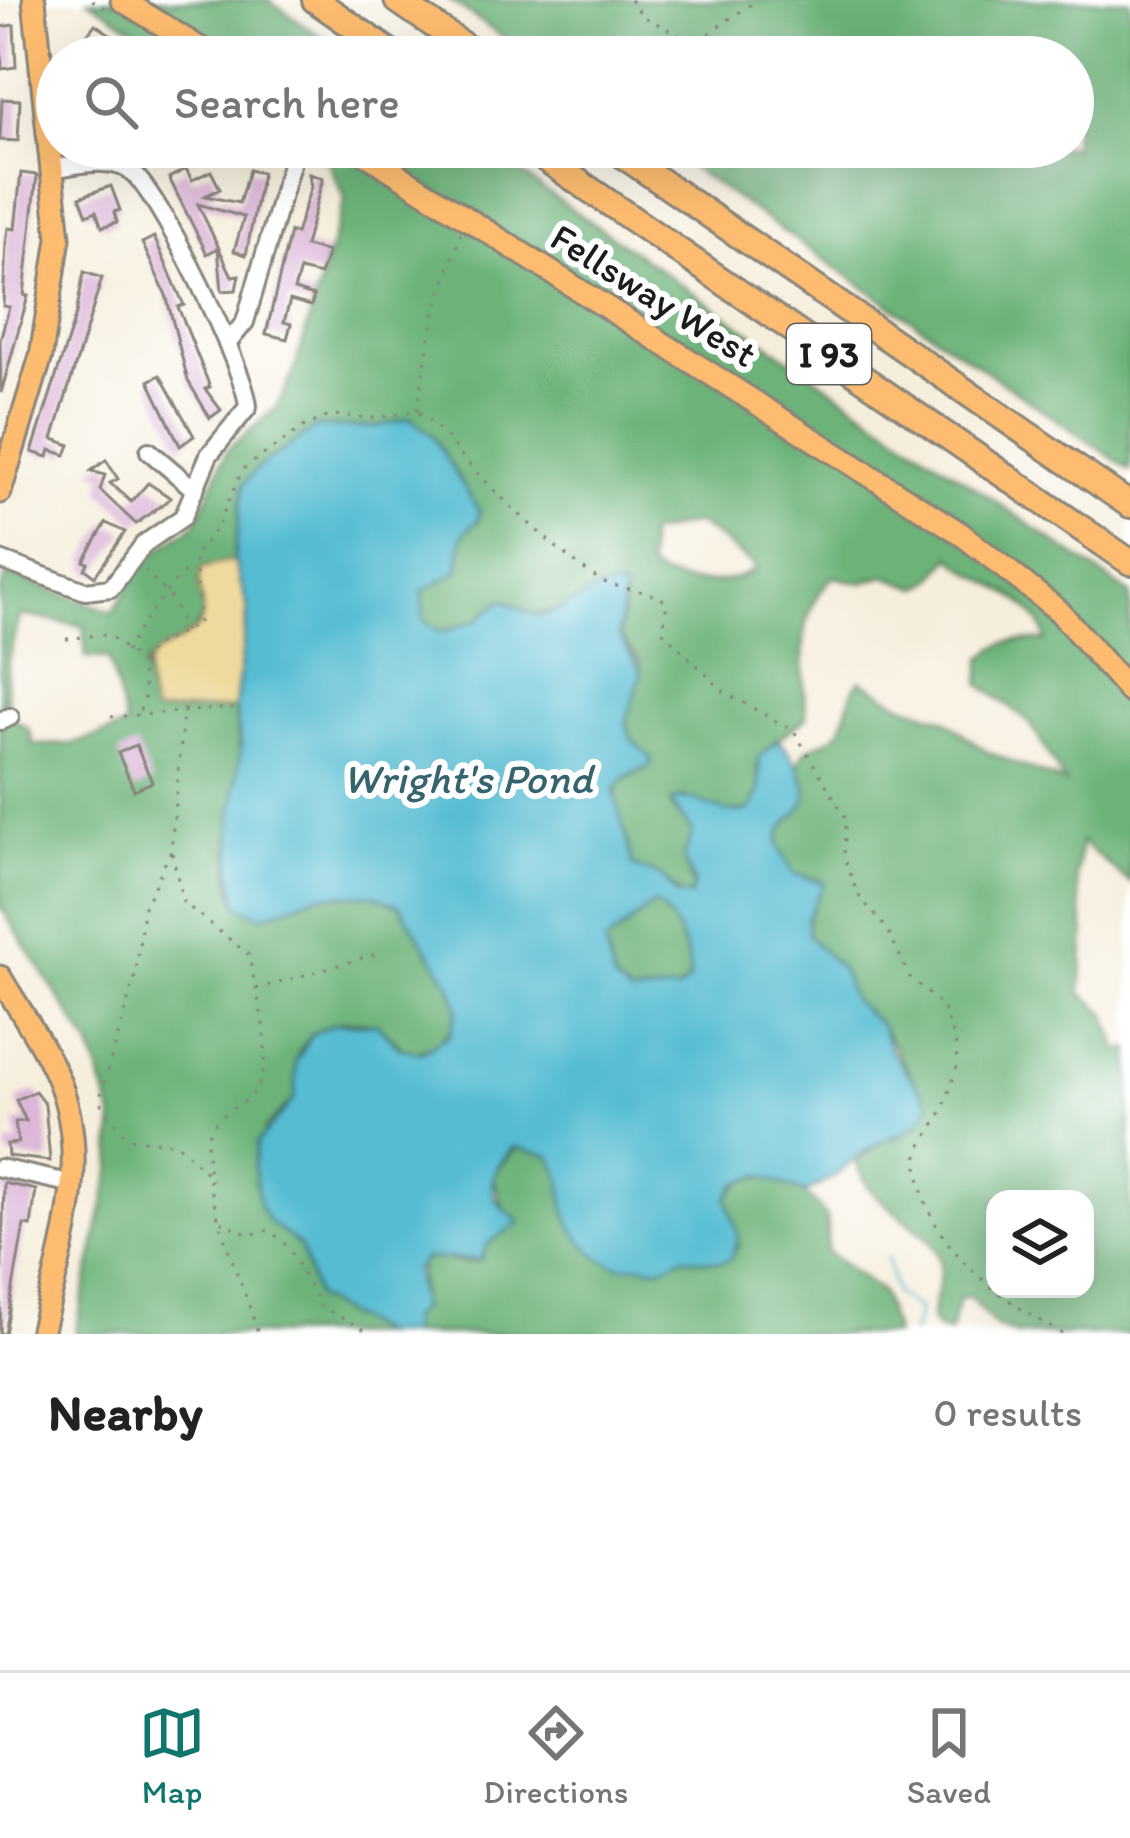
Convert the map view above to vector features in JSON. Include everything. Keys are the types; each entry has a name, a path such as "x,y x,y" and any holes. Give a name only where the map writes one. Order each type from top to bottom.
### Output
{"highway":[{"path":"315,0 367,36"},
{"path":"397,0 449,36"},
{"name":"I 93","path":"558,168 1130,562"},
{"name":"I 93","path":"641,168 1130,505"}],"main road":[{"path":"122,0 180,36"},
{"path":"151,0 197,36"},
{"path":"38,5 41,36"},
{"path":"0,492 31,394 51,298 59,238 56,168"},
{"name":"Fellsway West","path":"388,168 960,533 1059,611 1130,692"},
{"path":"0,977 61,1086 72,1133 73,1184 41,1334"}],"street":[{"path":"0,560 94,593 114,586 134,556 178,524 212,450 248,410 246,388 227,344 144,182 121,168"},
{"path":"227,344 245,322 290,168"},
{"path":"149,451 196,490"},
{"path":"0,1168 73,1184"}],"path":[{"path":"630,0 644,17 681,36"},
{"path":"705,36 757,0"},
{"path":"417,411 434,315 466,218"},
{"path":"126,654 138,624 154,613 166,593 193,567 225,512 232,485 255,459 318,419 417,411 594,577 649,590 667,602 669,612 660,626 672,645 724,692 794,731 849,825 844,856 858,896 887,929 910,976 940,1003 956,1046 957,1067 943,1110 918,1151 930,1208 972,1273 1063,1334"},
{"path":"134,556 155,587 166,593 186,633"},
{"path":"139,713 145,695 141,662 152,646 186,633 200,620 193,567"},
{"path":"66,639 108,634 126,654 141,662"},
{"path":"184,707 171,851 177,894 242,945 255,990 263,1053 260,1084 211,1127 207,1144 224,1252 258,1334"},
{"path":"111,717 184,707 233,708"},
{"path":"171,851 143,909 136,973 99,1101 127,1138 177,1144 213,1178"},
{"path":"255,990 380,953"},
{"path":"219,1220 249,1235 274,1233 289,1248 311,1297 372,1334"}],"green space":[{"path":"89,0 268,0 320,36 145,36"},
{"path":"449,0 1130,0 1130,470 691,168 1094,168 1094,36 501,36"},
{"path":"331,168 512,168 1130,594 1130,883 1081,842 1076,878 1085,933 1081,993 1106,1013 1119,1051 1130,1049 1130,1334 1016,1334 995,1326 969,1297 959,1299 950,1332 938,1330 931,1320 940,1270 935,1250 873,1192 856,1161 886,1139 900,1137 911,1075 882,1027 852,999 842,971 808,936 807,922 820,880 794,874 778,845 783,824 804,804 801,757 836,734 860,680 901,704 945,719 987,752 1065,783 1030,723 980,684 982,659 998,646 1046,641 1031,611 951,556 933,580 919,588 885,576 862,583 833,577 820,592 806,626 806,719 775,741 757,766 760,790 750,810 725,813 682,797 671,805 693,832 686,864 694,891 684,897 661,876 633,866 614,801 619,782 643,770 626,723 640,662 619,635 625,596 596,590 569,607 535,615 501,600 477,620 442,632 424,621 422,592 460,561 462,535 479,519 479,511 432,435 410,418 375,427 317,427 257,469 243,485 234,560 202,568 203,606 198,625 183,641 144,665 153,712 235,708 240,764 230,872 238,905 263,916 317,895 375,895 400,906 452,988 458,1008 454,1027 435,1045 410,1054 369,1023 344,1022 320,1030 297,1058 295,1098 265,1128 255,1183 286,1234 301,1247 316,1298 380,1334 75,1334 112,1167 113,1117 91,1047 0,906 0,591 7,574 113,612 144,560 195,524 227,450 276,408 294,372 345,198","holes":["695,523 756,568 718,582 672,579 648,568 648,534","21,615 83,626 86,657 109,658 126,727 73,744 34,745 29,729 10,717 8,702 8,664"]},
{"path":"654,904 669,917 680,937 690,980 678,990 630,995 614,981 605,944"},
{"path":"518,1146 550,1156 564,1179 564,1206 618,1256 648,1267 682,1257 710,1261 738,1247 727,1198 738,1185 765,1177 793,1186 827,1219 827,1252 881,1292 895,1334 410,1334 410,1318 420,1294 419,1263 434,1255 461,1263 480,1261 483,1249 510,1226 492,1175"}],"sand":[{"path":"234,560 248,608 235,708 153,713 148,664 199,627 202,568"}],"water":[{"name":"Wright's Pond","path":"410,418 432,435 479,511 479,518 462,536 458,571 422,592 424,621 442,632 477,620 502,600 539,615 602,589 624,590 618,635 642,672 626,723 632,740 651,758 650,766 625,777 614,790 633,866 661,876 676,894 691,896 694,883 683,858 693,832 671,801 750,810 760,790 759,757 779,740 799,769 806,796 781,831 778,845 794,874 825,883 807,918 808,936 842,970 852,999 882,1027 890,1049 930,1103 918,1123 871,1147 805,1193 760,1175 736,1184 727,1198 738,1237 731,1259 720,1262 682,1257 658,1268 621,1266 602,1259 573,1227 550,1156 513,1147 496,1170 493,1186 498,1202 520,1222 488,1244 480,1260 425,1258 415,1270 420,1309 410,1318 410,1334 380,1334 316,1298 301,1247 269,1222 260,1207 254,1168 257,1143 295,1098 296,1062 312,1034 335,1024 376,1024 400,1048 421,1053 450,1034 458,1009 452,988 400,906 375,895 317,895 263,916 238,905 232,873 232,814 241,745 235,708 248,608 234,560 243,485 257,468 317,427 375,427","holes":["653,904 680,937 690,980 678,990 630,995 614,981 605,944"]}],"building":[{"path":"95,24 113,36 86,36"},
{"path":"14,25 16,67 2,69 0,27"},
{"path":"2,99 20,100 18,141 0,140"},
{"path":"186,169 192,180 211,171 220,189 205,196 239,203 249,170 262,173 246,255 234,251 244,217 198,204 232,276 239,275 236,290 222,291 218,248 207,254 169,178"},
{"path":"21,173 37,175 24,295 28,296 1,393 0,340 9,307 3,306 6,244 8,228 15,229"},
{"path":"309,174 323,178 305,246 328,252 320,275 300,270 294,290 314,296 311,306 290,300 284,322 291,324 287,339 266,334 290,232 296,234 311,187"},
{"path":"111,186 120,210 114,212 117,222 102,227 96,211 87,215 80,197"},
{"path":"154,237 184,305 178,307 210,387 205,389 221,410 210,418 188,381 166,295 142,243"},
{"path":"84,272 102,278 53,439 70,445 66,455 50,450 48,457 32,452 76,314"},
{"path":"160,375 194,436 180,446 149,381"},
{"path":"106,460 118,479 110,483 131,502 148,483 171,498 136,524 100,490 105,475 91,471"},
{"path":"106,523 125,532 95,576 85,569 88,563 84,561"},
{"path":"136,745 152,782 134,790 118,753"},
{"path":"35,1091 45,1104 50,1161 8,1156 7,1144 18,1143 15,1122 26,1121 16,1100"},
{"path":"4,1183 36,1190 31,1226 24,1225 5,1334 0,1334"}],"waterway":[{"path":"887,1258 895,1294 919,1310 912,1334"}]}
